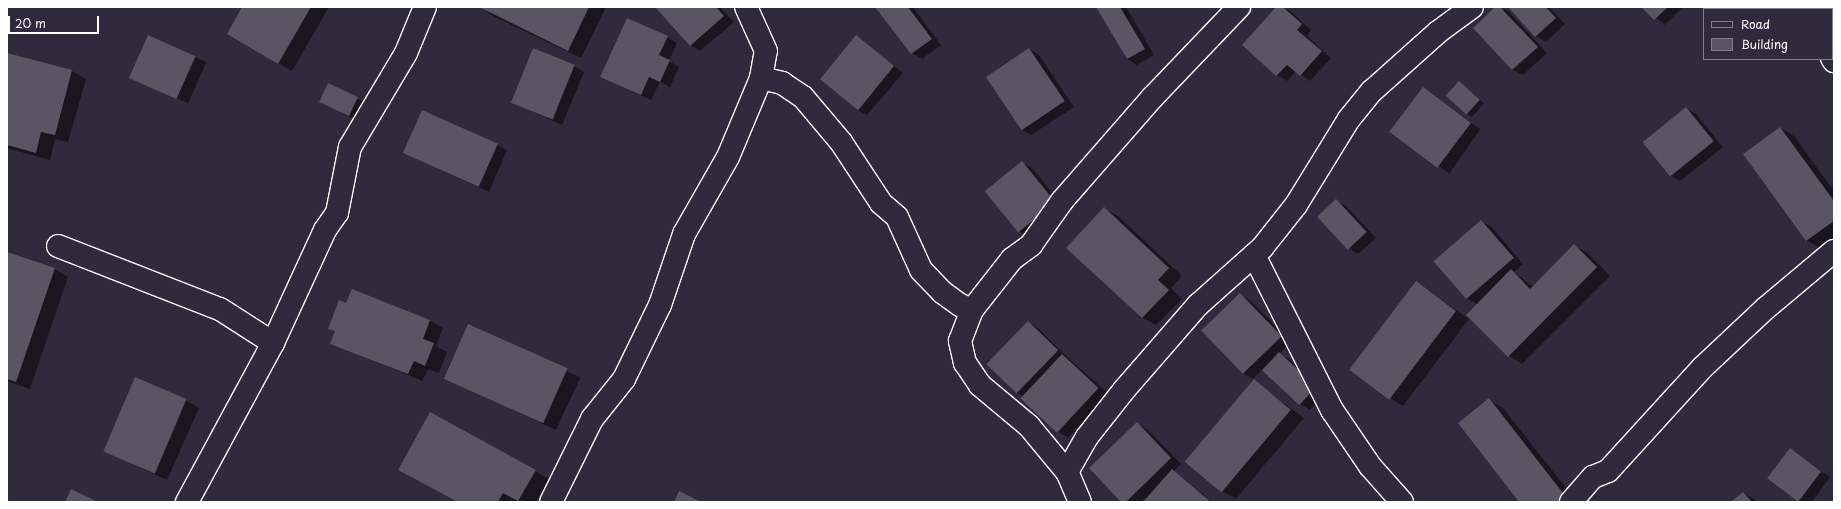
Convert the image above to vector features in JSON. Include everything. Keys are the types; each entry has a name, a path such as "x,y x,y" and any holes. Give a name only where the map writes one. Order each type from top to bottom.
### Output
{"street":[{"path":"187,502 272,343 325,230 337,213 350,147 406,53 425,7"},
{"path":"551,502 592,419 624,379 660,304 684,234 728,157 761,78 766,51 746,7"},
{"path":"1080,502 1066,472 1029,426 980,384 965,363 960,342 972,310 1012,259 1031,245 1062,201 1152,98 1239,7"},
{"path":"1066,472 1087,437 1144,366 1198,305 1254,255 1296,205 1349,119 1372,91 1438,32 1472,7"},
{"path":"761,78 782,83 803,97 841,142 881,203 897,217 921,270 942,292 960,305 972,310"},
{"path":"58,246 220,308 272,343"},
{"path":"1571,502 1592,476 1608,471 1708,362 1766,308 1834,252"},
{"path":"1254,255 1332,410 1370,466 1402,502"}],"building":[{"path":"242,7 311,7 278,64 227,34"},
{"path":"479,7 589,7 568,51"},
{"path":"655,7 716,7 724,16 690,46"},
{"path":"875,7 908,7 932,39 911,54"},
{"path":"1096,7 1120,7 1145,49 1127,59"},
{"path":"1276,7 1283,7 1302,24 1297,30 1322,51 1300,76 1287,65 1276,76 1242,45"},
{"path":"1495,7 1500,7 1538,47 1512,70 1473,28"},
{"path":"1508,7 1546,7 1556,18 1535,37"},
{"path":"1641,7 1668,7 1654,20"},
{"path":"627,18 668,36 659,55 670,60 660,82 649,77 641,95 600,77"},
{"path":"148,35 196,56 176,99 129,78"},
{"path":"856,35 894,66 858,110 820,79"},
{"path":"533,48 575,65 553,120 511,103"},
{"path":"1029,48 1065,101 1022,130 986,77"},
{"path":"7,53 72,70 55,135 41,132 36,153 7,145"},
{"path":"1459,81 1480,100 1466,115 1446,96"},
{"path":"328,83 358,97 349,116 319,102"},
{"path":"1423,87 1471,123 1437,168 1389,132"},
{"path":"1686,107 1714,141 1670,176 1642,142"},
{"path":"422,110 498,144 479,187 403,153"},
{"path":"1780,127 1834,201 1834,221 1806,241 1743,154"},
{"path":"1022,161 1055,202 1018,232 985,191"},
{"path":"1336,199 1367,232 1348,250 1317,217"},
{"path":"1104,207 1169,268 1158,280 1169,290 1142,318 1066,248"},
{"path":"1481,220 1514,258 1466,299 1433,261"},
{"path":"1574,244 1597,267 1508,357 1466,315 1511,269 1530,289"},
{"path":"7,252 55,268 16,382 7,379"},
{"path":"1416,281 1456,311 1389,400 1349,370"},
{"path":"352,289 430,320 423,339 434,343 425,366 414,361 408,374 330,344 335,331 328,329 339,300 346,303"},
{"path":"1240,293 1282,336 1243,374 1201,331"},
{"path":"1028,321 1058,350 1017,393 986,364"},
{"path":"468,324 568,368 543,423 444,379"},
{"path":"1279,352 1316,387 1299,405 1262,370"},
{"path":"1062,354 1099,388 1057,433 1020,399"},
{"path":"135,377 187,399 155,473 103,452"},
{"path":"1254,379 1291,410 1221,493 1185,462"},
{"path":"1489,398 1566,497 1559,502 1519,502 1458,423"},
{"path":"430,412 536,470 518,501 503,493 498,502 458,502 398,470"},
{"path":"1137,422 1171,458 1126,502 1121,502 1089,468"},
{"path":"1790,448 1821,471 1798,502 1767,478"},
{"path":"1172,469 1211,502 1143,502"},
{"path":"71,489 98,502 65,502"},
{"path":"679,491 701,502 674,502"},
{"path":"1743,492 1752,502 1731,502"}]}
